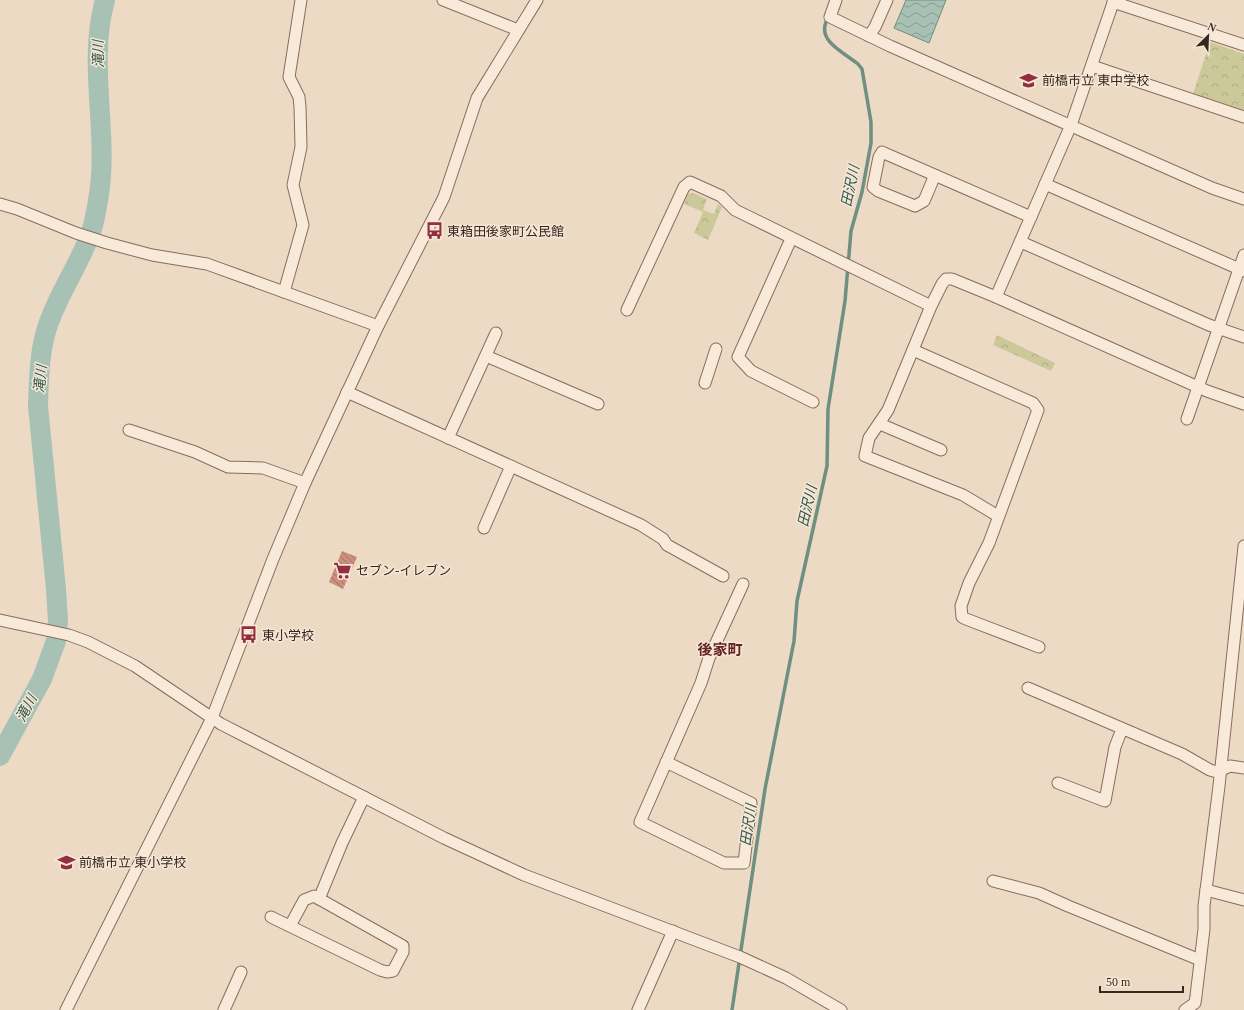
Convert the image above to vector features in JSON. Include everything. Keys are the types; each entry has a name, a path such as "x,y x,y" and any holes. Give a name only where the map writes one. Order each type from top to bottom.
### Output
{"street":[{"path":"284,292 303,225 293,185 301,147 299,98 288,77 301,0"},
{"path":"443,0 518,30"},
{"path":"66,1010 212,718 273,559 305,483 378,326 444,198 477,98 537,0"},
{"path":"836,0 830,17 869,36 1212,188 1244,199"},
{"path":"869,36 875,27 887,0"},
{"path":"996,297 1071,125 1114,1 1244,45"},
{"path":"1092,66 1244,117"},
{"path":"935,175 924,201 915,206 873,187 879,157 882,152 935,175 1031,217"},
{"path":"627,310 687,184 694,183 722,196 735,210 931,306"},
{"path":"1045,184 1242,270"},
{"path":"0,204 17,209 102,242 152,255 207,264 378,326"},
{"path":"791,238 738,357 751,371 813,402"},
{"path":"1021,242 1218,329 1244,337"},
{"path":"1187,419 1218,329 1242,270 1244,255"},
{"path":"998,516 963,495 864,456 868,438 880,424 888,410 931,306 942,284 949,278 996,297 1199,387 1244,404"},
{"path":"448,438 496,334"},
{"path":"705,383 716,349"},
{"path":"913,350 1033,403 1036,406 1038,414 982,560 970,583 961,606 961,614 966,619 1039,647"},
{"path":"486,356 598,404"},
{"path":"346,392 641,525 663,539 667,545 723,576"},
{"path":"880,424 941,450"},
{"path":"129,430 195,452 228,467 264,468 305,483"},
{"path":"484,528 511,466"},
{"path":"1185,1010 1195,1003 1196,1000 1206,890 1244,546"},
{"path":"666,762 751,803 744,863 724,863 640,822 666,762 701,684 709,658 743,584"},
{"path":"0,620 88,642 135,666 212,718 364,797 524,875 673,931 780,975 841,1010"},
{"path":"1028,688 1182,754 1210,770 1217,772 1230,766 1244,768"},
{"path":"1058,783 1104,801 1115,747 1122,729"},
{"path":"319,899 342,843 364,797"},
{"path":"993,881 1039,892 1068,906 1200,960"},
{"path":"1206,890 1244,900"},
{"path":"271,917 387,972 393,972 403,952 403,946 401,944 349,917 339,909 311,896 304,900 290,926"},
{"path":"638,1010 673,931"},
{"path":"224,1010 241,972"}],"green space":[{"path":"1210,42 1244,54 1244,114 1192,97"},
{"path":"693,193 707,199 703,210 714,214 718,204 722,207 708,240 694,233 703,212 684,204 688,194"},
{"path":"997,335 1055,363 1051,371 993,345"}],"water":[{"path":"906,0 946,0 929,43 894,28"}],"building":[{"name":"セブン-イレブン","path":"342,551 357,557 343,589 329,582"}],"waterway":[{"name":"滝川","path":"0,756 42,679 56,641 58,621 56,589 38,406 40,367 42,347 47,328 57,303 82,254 97,208 102,164 98,46 100,23 105,0"},
{"name":"田沢川","path":"732,1010 765,789 794,641 797,601 827,466 828,409 845,301 851,231 862,192 871,143 871,122 862,69 858,64 829,41 825,29 826,22"}],"place":[{"name":"前橋市立 東中学校","path":"1029,80"},
{"name":"東箱田後家町公民館","path":"434,231"},
{"name":"セブン-イレブン","path":"343,570"},
{"name":"東小学校","path":"249,635"},
{"name":"前橋市立 東小学校","path":"66,862"}],"district":[{"name":"後家町","path":"720,650"}]}
